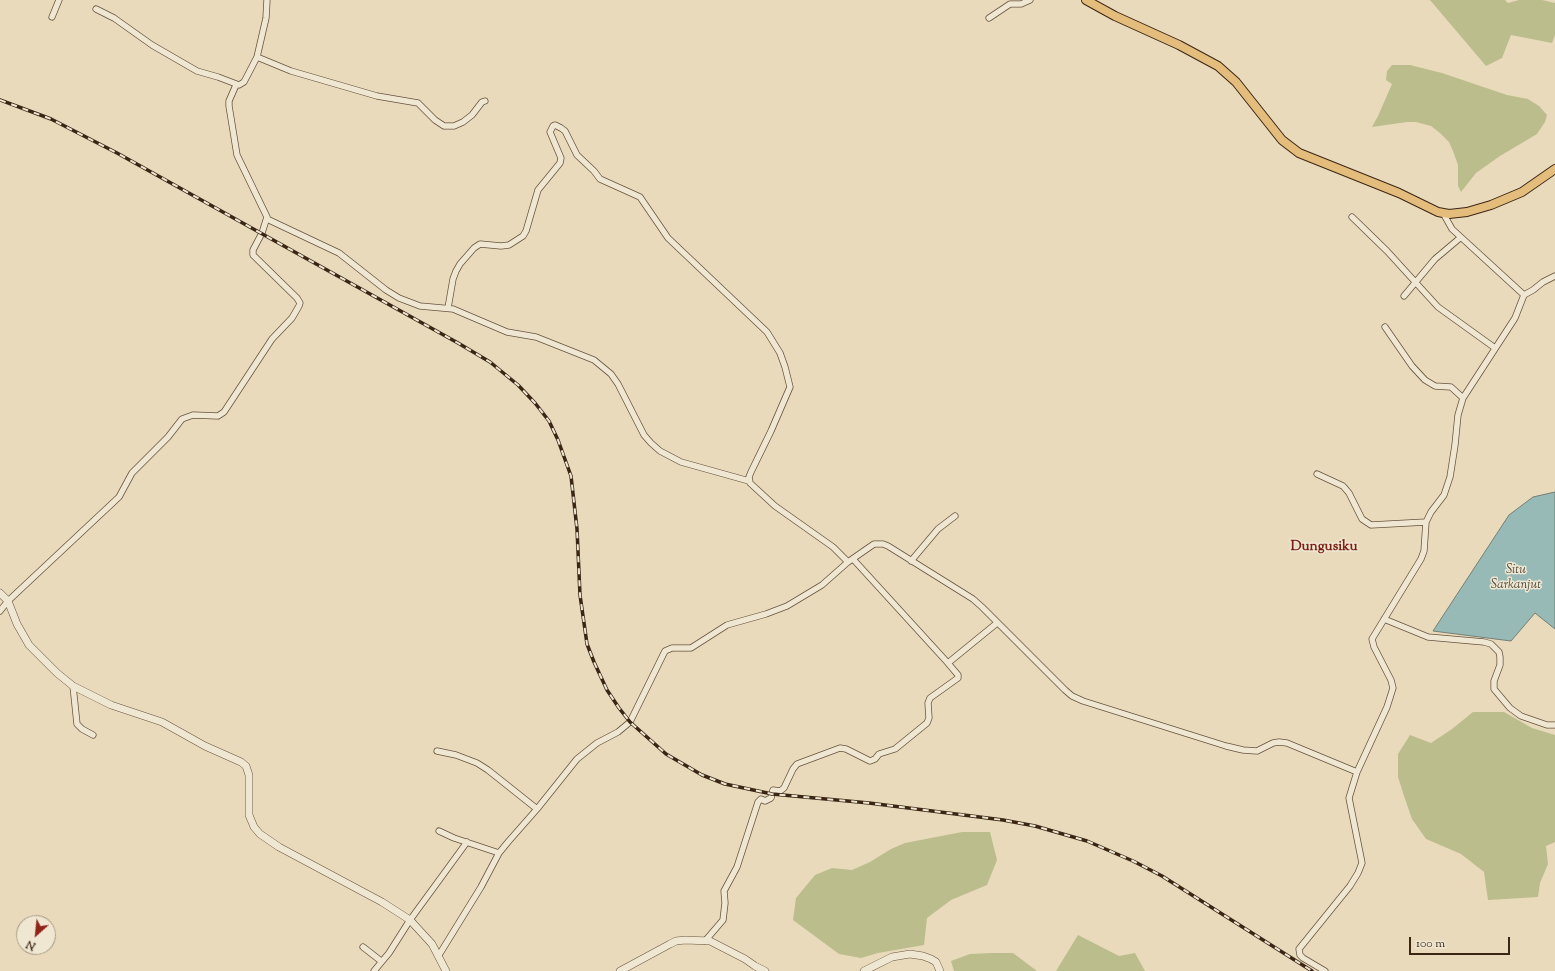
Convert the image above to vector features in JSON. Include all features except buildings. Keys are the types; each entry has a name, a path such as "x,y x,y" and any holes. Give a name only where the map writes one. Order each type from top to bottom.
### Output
{"main road":[{"path":"1086,0 1115,16 1180,45 1218,66 1236,82 1282,140 1299,153 1399,193 1443,214 1467,212 1503,201 1522,192 1555,169"}],"street":[{"path":"52,17 59,0"},
{"path":"96,9 114,18 152,46 197,71 239,85 244,82 257,57 266,18 267,0"},
{"path":"989,18 1010,4 1022,4 1030,0"},
{"path":"257,57 291,71 370,94 384,98 418,103 435,120 444,126 454,126 463,122 472,115 482,102 485,101"},
{"path":"236,85 229,101 229,106 237,155 266,219 339,253 386,290 399,298 420,306 448,308 506,332 536,336 594,360 611,374 618,384 644,435 660,451 681,462 750,481 754,487 775,506 850,561 958,675 958,679 930,698 927,705 929,718 927,723 895,749 879,754 875,759 870,761 840,748 797,764 792,769 784,788 780,790 773,790 771,798 765,802 761,800 758,802 737,867 724,891 725,903 723,920 705,941"},
{"path":"448,308 456,270 474,248 480,244 500,246 510,245 523,236 526,231 538,190 560,163 561,158 550,132 555,125 561,128 565,131 577,155 594,171 600,179 640,197 665,235 755,320 767,332 775,344 785,367 790,387 752,472 750,481"},
{"path":"1443,214 1452,230 1524,295"},
{"path":"1352,217 1444,312 1495,348"},
{"path":"0,611 119,497 132,473 168,437 182,419 193,415 218,416 224,412 272,339 295,313 299,306 299,301 253,255 266,219"},
{"path":"1404,296 1435,259 1460,238"},
{"path":"1325,971 1303,958 1300,955 1299,949 1350,886 1361,867 1362,860 1349,803 1350,793 1357,772 1387,707 1393,688 1391,680 1372,644 1372,639 1421,559 1424,551 1426,522 1431,512 1444,495 1447,487 1455,445 1458,414 1463,398 1515,318 1524,295 1555,276"},
{"path":"1385,327 1412,366 1425,380 1435,386 1451,387 1463,398"},
{"path":"1317,474 1343,486 1362,518 1372,525 1426,522"},
{"path":"911,561 938,528 955,516"},
{"path":"439,955 481,887 499,853 577,759 597,743 618,732 630,722 665,651 672,648 691,648 727,625 766,614 786,606 822,585 850,561 874,544 883,544 973,599 1072,696 1083,701 1243,750 1257,750 1279,742 1287,743 1357,772"},
{"path":"0,593 8,602 17,624 29,645 57,673 73,686 111,705 162,722 205,746 242,762 246,766 249,775 249,815 254,828 279,847 382,902 410,920 432,944 446,971"},
{"path":"1384,619 1428,637 1484,642 1491,644 1499,652 1500,657 1500,665 1494,681 1494,689 1510,708 1521,716 1547,725 1555,725"},
{"path":"948,663 997,623"},
{"path":"73,686 77,724 82,729 93,735"},
{"path":"437,751 456,755 477,763 537,809"},
{"path":"440,831 499,853"},
{"path":"374,971 381,961 390,953 410,920 467,842"},
{"path":"620,971 676,941 685,940 710,941 765,971"},
{"path":"363,947 381,961"},
{"path":"864,971 892,957 910,954 931,958 936,962 940,971"}],"green space":[{"path":"1430,0 1505,0 1508,3 1519,0 1542,0 1555,3 1555,35 1552,43 1511,35 1502,58 1486,66"},
{"path":"1392,65 1410,65 1442,73 1507,95 1528,99 1539,106 1547,115 1545,122 1537,134 1500,156 1476,173 1461,192 1458,186 1458,165 1449,142 1431,126 1416,122 1407,122 1372,127 1392,84 1386,80 1387,71"},
{"path":"1473,712 1504,712 1532,728 1555,735 1555,842 1546,846 1548,864 1540,883 1538,897 1488,900 1484,872 1461,854 1426,839 1412,819 1398,777 1398,754 1410,735 1431,743 1452,729"},
{"path":"962,832 990,832 997,860 987,885 951,900 927,918 924,945 878,953 861,958 839,954 793,920 796,898 815,875 832,868 852,870 905,843"},
{"path":"1078,935 1119,956 1135,953 1145,971 1056,971"},
{"path":"1013,953 1037,971 954,971 951,961 970,954"}],"water":[{"name":"Situ Sarkanjut","path":"1555,492 1555,629 1535,613 1511,641 1433,631 1509,515 1533,497"}],"railway":[{"path":"0,100 51,119 117,153 458,343 490,362 518,385 549,421 558,440 571,476 577,529 580,595 587,644 594,662 607,690 619,708 630,722 666,754 702,775 725,784 772,794 869,803 1003,820 1035,826 1087,841 1133,861 1162,876 1312,971"}],"district":[{"name":"Dungusiku","path":"1324,548"}]}
